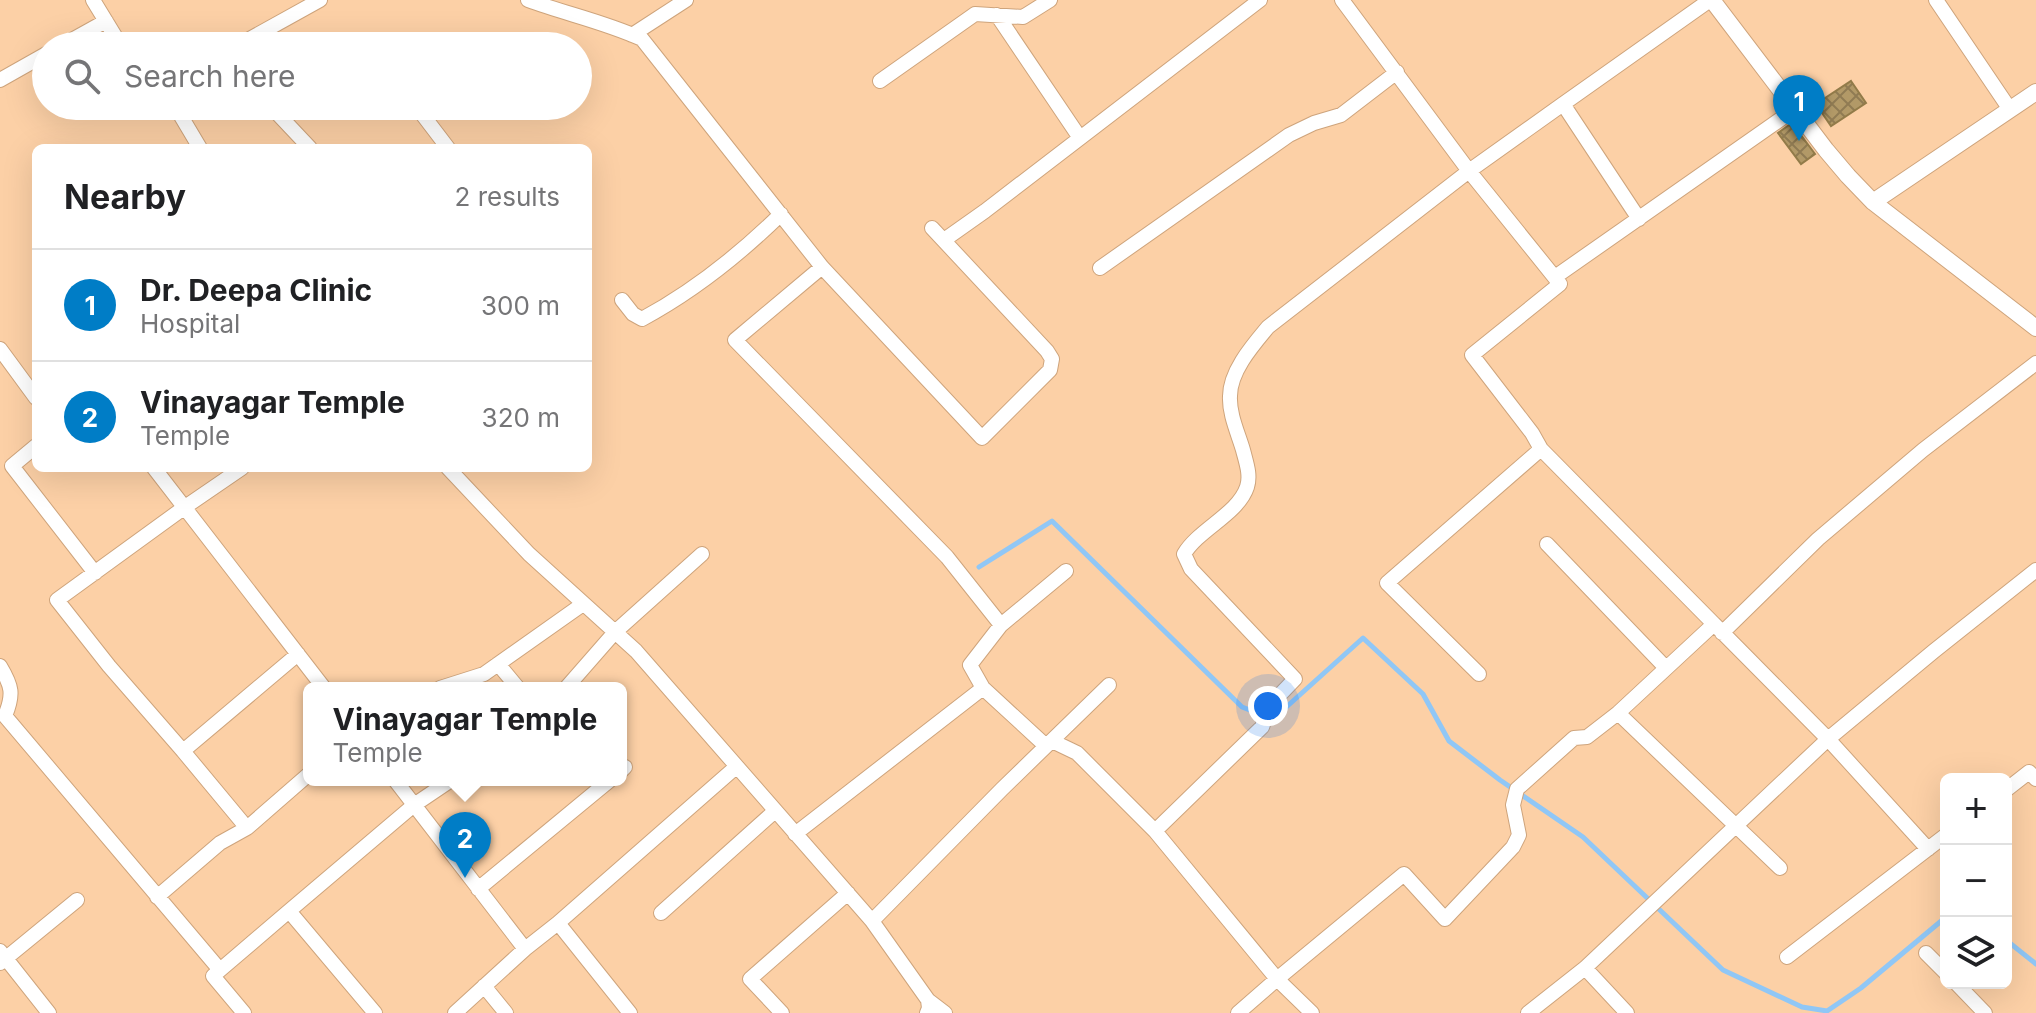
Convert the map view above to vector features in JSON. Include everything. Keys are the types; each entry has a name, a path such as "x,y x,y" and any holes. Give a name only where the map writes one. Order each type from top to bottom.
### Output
{"street":[{"path":"93,0 113,32"},
{"path":"262,32 320,0"},
{"path":"528,0 642,39 822,267 982,438 1050,370 1052,359 932,228"},
{"path":"632,35 686,0"},
{"path":"880,81 975,14 1023,17 1050,0"},
{"path":"944,240 1260,0"},
{"path":"1342,0 1469,171 1560,284 1472,355 1541,449 1828,739 1928,849"},
{"path":"1155,831 1262,727 1270,705 1295,679 1191,569 1184,554 1196,539 1244,496 1249,482 1229,394 1246,353 1268,327 1469,171 1711,0 1848,176 1873,202 2036,328"},
{"path":"1936,0 2009,108"},
{"path":"997,15 1080,138"},
{"path":"86,32 106,21"},
{"path":"0,80 32,62"},
{"path":"1100,268 1289,135 1341,115 1397,72"},
{"path":"1873,202 2036,92"},
{"path":"1563,104 1639,219"},
{"path":"1555,277 1795,109"},
{"path":"183,120 198,144"},
{"path":"284,120 306,144"},
{"path":"427,120 445,144"},
{"path":"622,300 633,314 642,319 719,269 781,214"},
{"path":"822,267 735,340 947,557 1001,625"},
{"path":"0,349 32,393"},
{"path":"1238,1013 1404,874 1445,919 1513,847 1519,835 1515,796 1574,738 1587,737 1618,713 1666,668 1718,628 1923,450 2036,363"},
{"path":"0,476 32,449"},
{"path":"1479,674 1387,583 1541,449"},
{"path":"12,466 95,573"},
{"path":"157,472 319,682"},
{"path":"236,472 57,600 247,828"},
{"path":"452,472 529,554 636,651 872,921 928,1007 945,1013"},
{"path":"1547,544 1666,668"},
{"path":"571,682 615,632 702,554"},
{"path":"1528,1013 1585,968 1828,739 2036,570"},
{"path":"1066,571 1001,625 970,665 983,688 1049,743 1077,753 1155,831 1277,979 1312,1013"},
{"path":"459,682 484,674 583,604"},
{"path":"183,751 298,654"},
{"path":"498,664 513,682"},
{"path":"0,666 11,689 5,716 220,970"},
{"path":"872,921 1109,685"},
{"path":"795,834 983,688"},
{"path":"1618,713 1780,868"},
{"path":"455,1013 736,767"},
{"path":"2012,785 2029,772 2036,779"},
{"path":"157,897 220,843 247,828 303,779"},
{"path":"400,786 525,949"},
{"path":"244,1013 213,976 414,805 442,786"},
{"path":"478,889 603,786"},
{"path":"661,913 775,811"},
{"path":"1787,957 1940,840"},
{"path":"782,1013 750,979 848,893"},
{"path":"49,1013 2,957 77,900"},
{"path":"289,911 375,1013"},
{"path":"558,923 630,1013"},
{"path":"1926,953 1940,967"},
{"path":"1585,968 1627,1013"},
{"path":"484,986 506,1013"},
{"path":"1962,989 1985,1013"}],"building":[{"path":"1851,81 1866,103 1831,126 1816,104"},
{"path":"1792,123 1815,154 1801,164 1778,133"}],"waterway":[{"path":"979,567 1052,521 1242,707 1273,719 1363,638 1423,694 1449,741 1583,837 1723,970 1802,1007 1827,1011 1861,988 1940,922"},
{"path":"2012,945 2036,964"}],"place":[{"name":"Dr. Deepa Clinic","path":"1799,141"},
{"name":"Vinayagar Temple","path":"465,878"}]}
